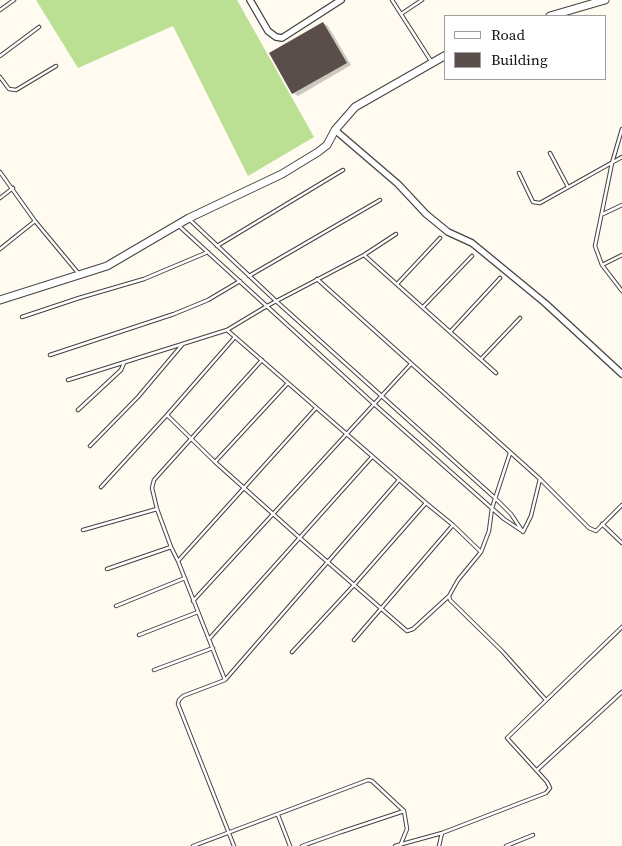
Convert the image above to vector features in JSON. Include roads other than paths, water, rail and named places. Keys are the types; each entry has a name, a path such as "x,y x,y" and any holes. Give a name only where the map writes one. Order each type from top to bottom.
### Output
{"street":[{"path":"250,0 268,31 276,37 282,38 341,0"},
{"path":"553,15 605,0"},
{"path":"0,300 107,266 189,218 289,170 318,152 327,144 335,130 355,107 444,56"},
{"path":"335,130 398,184 426,214 448,232 472,243 545,303 622,374"}],"lane":[{"path":"0,10 14,0"},
{"path":"392,0 431,62"},
{"path":"401,14 422,0"},
{"path":"0,56 39,27"},
{"path":"0,77 9,89 16,90 56,66"},
{"path":"622,129 612,163 595,246 602,265 622,291"},
{"path":"550,153 568,188"},
{"path":"519,173 533,202 540,203 622,158"},
{"path":"217,246 343,170"},
{"path":"0,172 35,221 80,274"},
{"path":"0,198 13,188"},
{"path":"249,276 380,200"},
{"path":"602,214 622,205"},
{"path":"189,218 276,301 495,498 511,514 523,532"},
{"path":"0,249 35,221"},
{"path":"178,225 374,404 504,519 523,532"},
{"path":"68,380 227,330 276,301 364,255 396,234"},
{"path":"397,284 440,238"},
{"path":"22,317 144,279 208,252"},
{"path":"364,255 496,373"},
{"path":"602,265 622,255"},
{"path":"422,307 472,256"},
{"path":"450,332 500,278"},
{"path":"317,279 540,479 589,528 596,530 622,504"},
{"path":"50,355 174,314 208,300 240,280"},
{"path":"480,359 520,318"},
{"path":"227,330 426,504 453,525 481,552"},
{"path":"101,487 235,337"},
{"path":"90,446 138,398 183,344"},
{"path":"225,680 171,547 157,509 152,488 154,480 190,438 262,360"},
{"path":"78,410 121,370 125,362"},
{"path":"193,601 411,364"},
{"path":"215,462 288,383"},
{"path":"178,561 316,408"},
{"path":"167,415 215,462 407,631 410,631 448,596 458,580 481,552 489,532 492,508 510,452"},
{"path":"209,639 372,457"},
{"path":"523,532 531,516 540,479"},
{"path":"234,846 178,704 183,696 225,680 399,480"},
{"path":"292,652 426,504"},
{"path":"83,530 157,509"},
{"path":"602,524 622,543"},
{"path":"354,640 453,525"},
{"path":"107,570 171,547"},
{"path":"116,606 185,578"},
{"path":"448,596 502,651 546,700"},
{"path":"139,635 198,612"},
{"path":"395,846 442,832 546,793 550,788 507,738 622,627"},
{"path":"154,670 213,648"},
{"path":"536,770 622,692"},
{"path":"192,846 368,780 372,781 404,811 407,829 400,845"},
{"path":"302,846 404,811"},
{"path":"278,814 290,846"},
{"path":"439,846 442,832"},
{"path":"506,846 533,835"}]}
